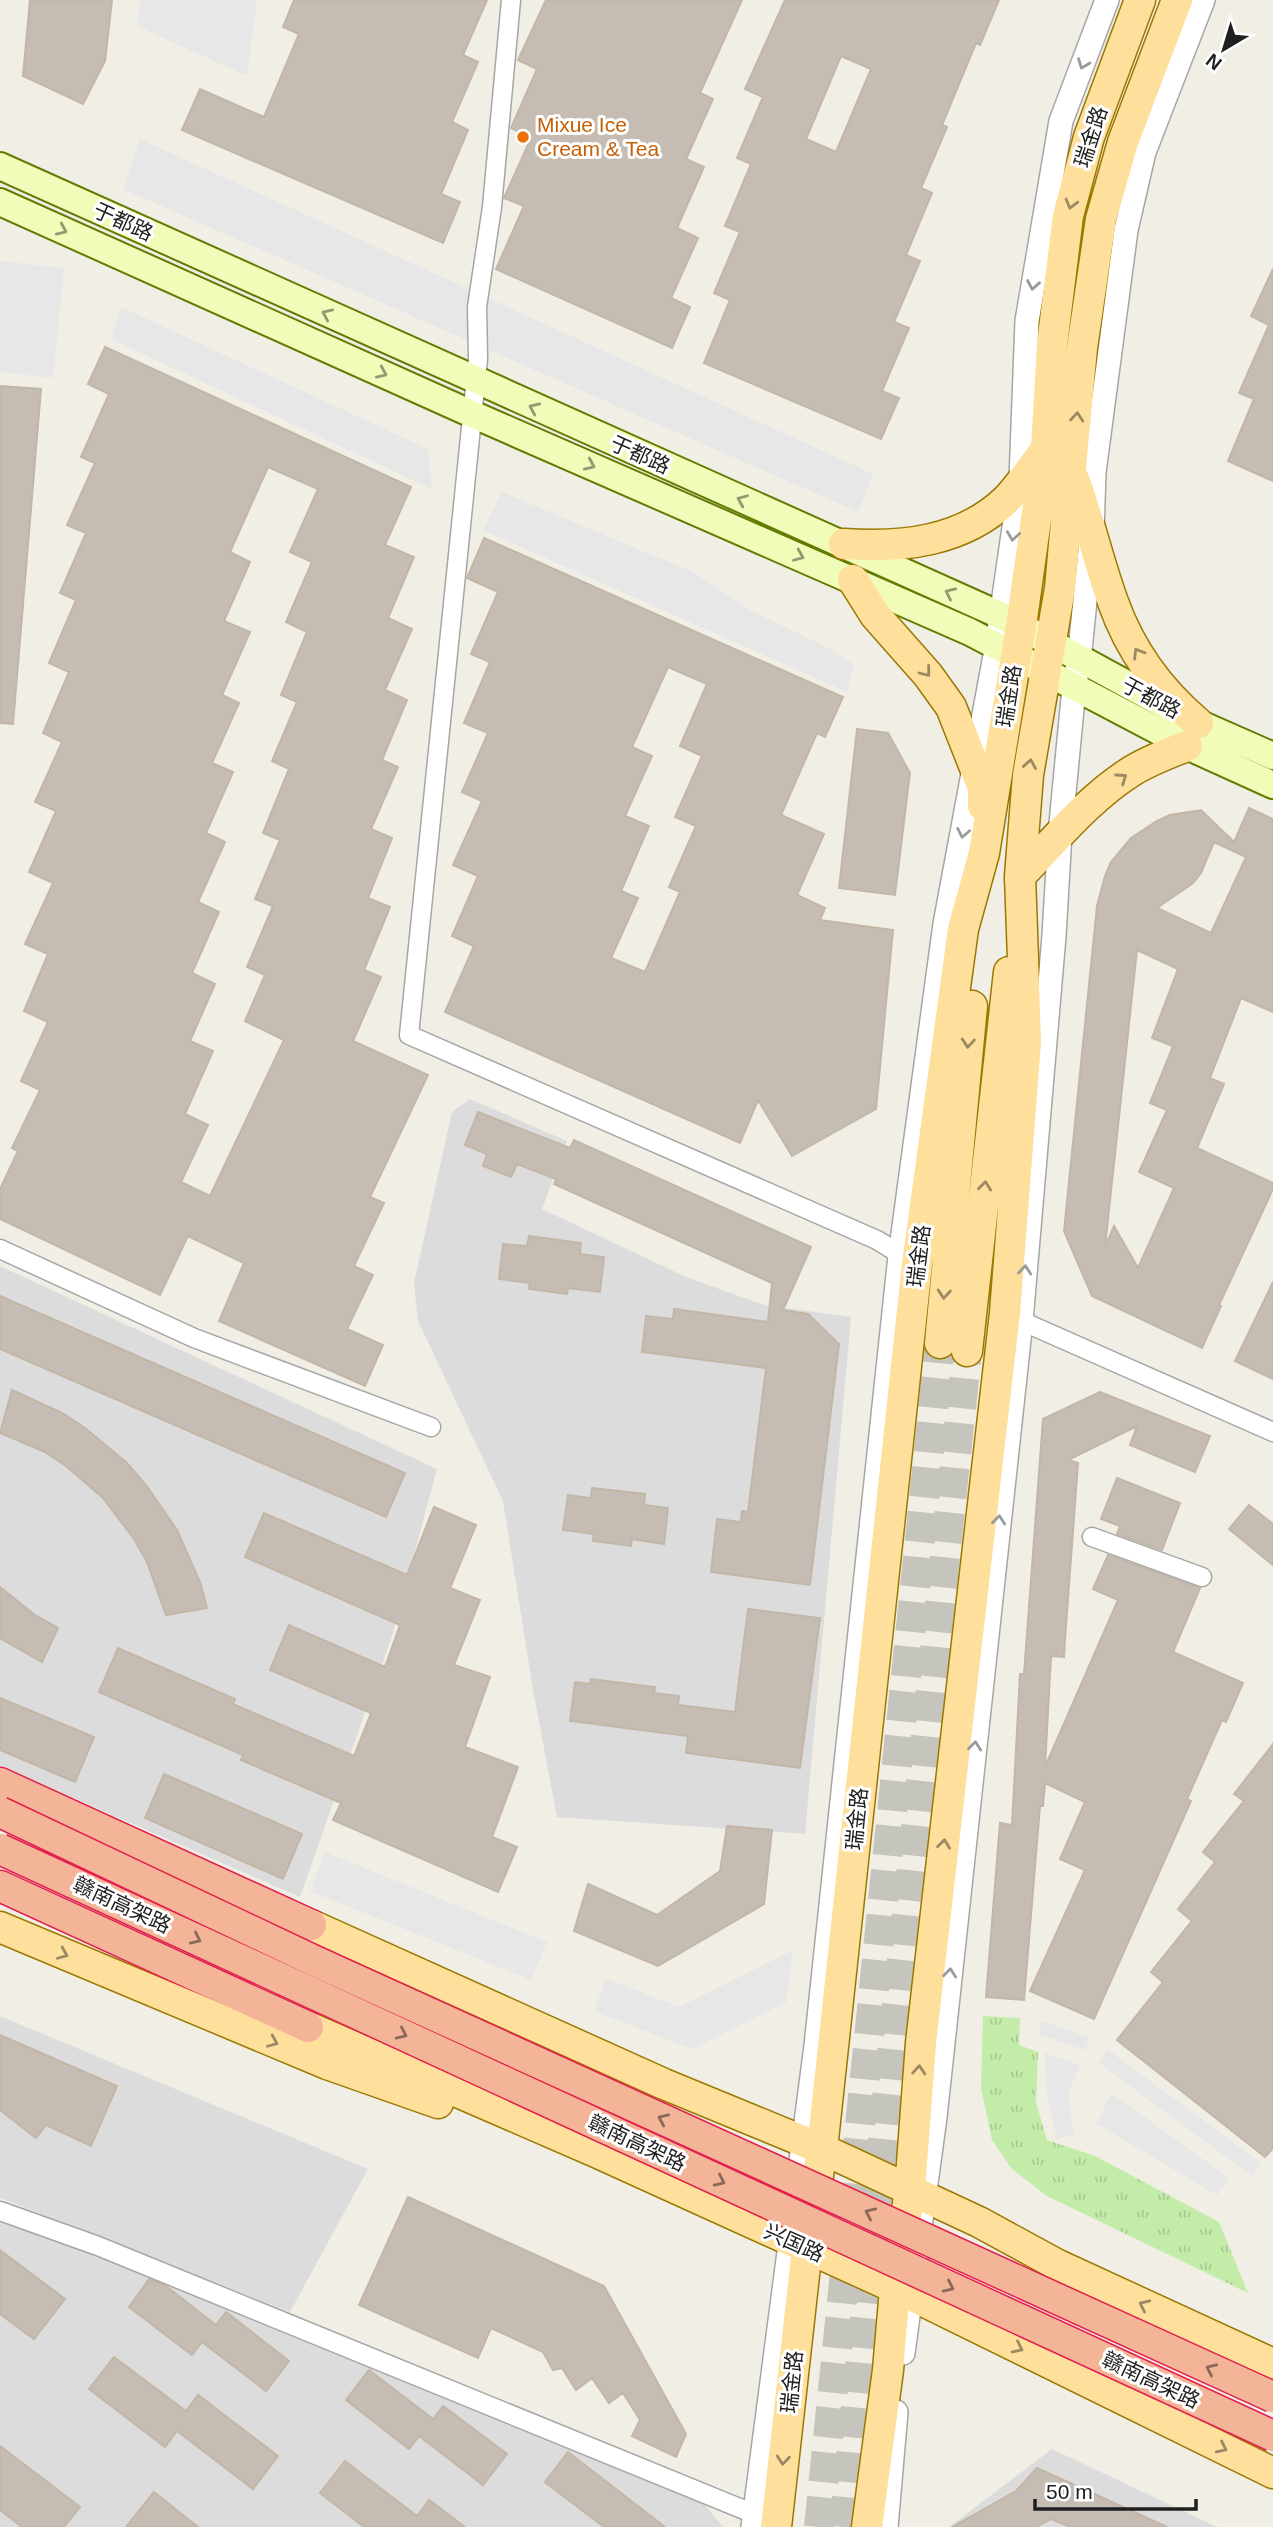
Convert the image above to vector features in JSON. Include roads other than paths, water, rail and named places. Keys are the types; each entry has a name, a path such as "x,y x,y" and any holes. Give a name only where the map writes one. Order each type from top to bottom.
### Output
{"highway":[{"path":"0,1783 311,1925"},
{"name":"赣南高架路","path":"0,1812 317,1962 1273,2397"},
{"name":"赣南高架路","path":"0,1849 1273,2436"},
{"path":"0,1886 308,2028"}],"main road":[{"name":"瑞金路","path":"765,2523 813,2145 909,1260 963,929 984,853 1009,636 1046,448 1052,345 1068,216 1089,137 1140,0"},
{"name":"瑞金路","path":"867,2527 888,2370 918,2193 921,2043 1013,1317 1026,1042 1020,876 1028,775 1060,588 1082,348 1101,219 1123,142 1177,0"},
{"name":"于都路","path":"0,166 476,382 844,544 1009,636 1045,672 1074,688 1193,735 1273,756"},
{"name":"于都路","path":"0,202 472,414 853,580 1009,636 1050,643 1273,785"},
{"path":"844,544 898,545 946,535 987,514 1005,500 1046,448"},
{"path":"853,580 875,615 911,654 951,707 983,788 984,853 953,1347 1020,876 1091,802 1118,781 1193,735 1176,705 1157,683 1126,634 1103,575 1092,531 1072,472"},
{"path":"0,1796 508,2029 586,2049"},
{"path":"311,1925 664,2084 813,2145 979,2222 1056,2264 1273,2364"},
{"path":"0,1927 327,2064 662,2182"},
{"name":"兴国路","path":"308,2028 799,2244 1273,2473"}],"street":[{"path":"511,0 492,207 477,307 476,382 409,1035 877,1240 909,1260 945,924 976,766 1009,636 1021,479 1027,321 1061,121 1107,0"},
{"path":"1203,0 1144,152 1126,230 1092,481 1092,531 1060,834 1054,936 1013,1317 1273,1432"},
{"path":"0,1250 194,1338 431,1427"},
{"path":"1092,1537 1202,1577"},
{"path":"0,2211 98,2246 765,2523"},
{"path":"886,2527 903,2292"}],"tunnel":[{"path":"819,2527 940,1343"},
{"path":"844,2527 967,1351"}],"place":[{"name":"Mixue Ice Cream & Tea","path":"523,137"}]}
